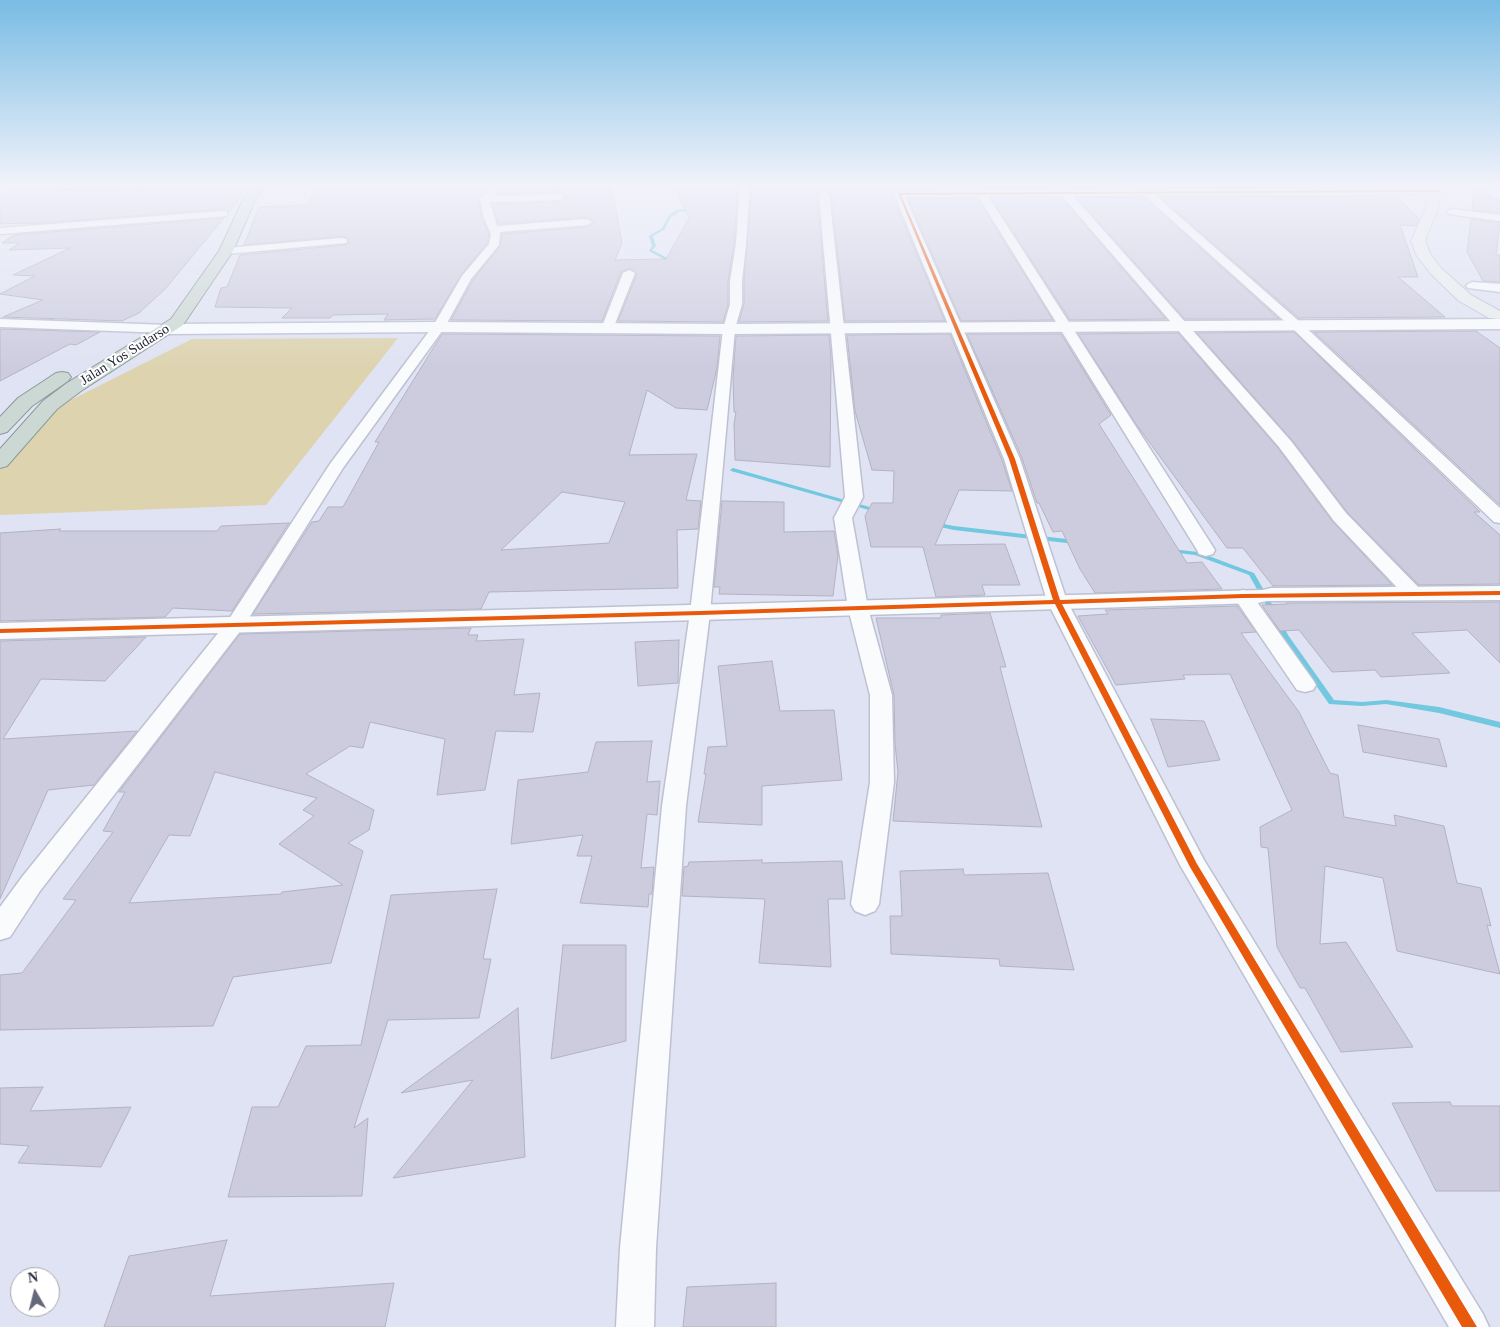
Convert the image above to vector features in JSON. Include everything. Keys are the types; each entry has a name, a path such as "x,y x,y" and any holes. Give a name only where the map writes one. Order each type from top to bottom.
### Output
{"highway":[{"name":"Jalan Yos Sudarso","path":"0,462 50,405 74,387 169,329 184,315 193,302 196,292 229,245"},
{"name":"Jalan Yos Sudarso","path":"0,428 25,402 40,391 144,328 164,311"}],"main road":[{"path":"1420,245 1424,256 1436,272 1465,298 1498,321"},
{"path":"1452,267 1486,298 1498,321"}],"street":[{"path":"226,251 296,245"},
{"path":"0,929 31,884 235,625 336,467 439,327 466,278 494,245"},
{"path":"635,1327 638,1248 674,806 700,614 729,330 736,304 739,245"},
{"path":"829,245 854,497 843,518 858,608 881,704 882,782 865,904"},
{"path":"920,245 1012,459 1057,601 1192,865 1470,1327"},
{"path":"1014,245 1206,550"},
{"path":"1110,245 1285,444 1340,517 1414,594"},
{"path":"1206,245 1296,325 1500,518"},
{"path":"607,329 629,273"},
{"path":"1472,286 1500,288"},
{"path":"0,322 169,329 439,327 729,330 1296,325 1498,321"},
{"path":"0,631 700,614 1057,601 1500,593"},
{"path":"1257,596 1305,685"}],"shaded area":[{"path":"398,338 266,505 0,515 0,469 59,406 192,339"}],"building":[{"path":"17,245 202,245 166,288 139,313 122,321 3,317 43,300 0,294 35,276 13,275 70,248 9,250"},
{"path":"346,245 485,245 461,275 435,319 384,320 388,314 333,315 330,318 282,318 292,308 215,307 221,288 227,287 240,255"},
{"path":"621,245 615,260 666,259 674,245 734,245 728,281 728,304 723,322 618,321 637,274 630,268 621,272 602,321 451,320 473,280 500,246"},
{"path":"747,245 821,245 828,321 739,322 744,304"},
{"path":"837,245 913,245 945,321 845,321"},
{"path":"928,245 1006,245 1053,320 961,321"},
{"path":"1021,245 1102,245 1166,319 1070,320"},
{"path":"1119,245 1196,245 1279,319 1185,319"},
{"path":"1215,245 1407,245 1418,277 1398,277 1445,317 1299,318"},
{"path":"1468,245 1497,245 1496,255 1500,255 1500,282 1483,281 1467,252"},
{"path":"0,330 100,332 76,345 70,344 0,381"},
{"path":"1476,331 1500,348 1500,505 1314,332"},
{"path":"1294,332 1480,512 1474,512 1500,535 1500,584 1419,585 1347,512 1292,440 1197,333"},
{"path":"1178,333 1278,448 1333,522 1392,585 1273,586 1243,548 1227,548 1136,424 1078,334"},
{"path":"442,334 720,336 717,368 707,410 676,408 647,390 629,455 697,454 686,500 701,501 698,529 677,530 678,588 489,592 481,609 253,614 312,522 319,521 328,507 343,507 379,442 375,442","holes":["562,492 625,502 609,543 501,550"]},
{"path":"950,334 1002,460 1012,491 959,490 935,545 1005,544 1020,585 982,585 985,595 936,597 923,547 871,547 865,516 872,503 893,503 894,471 872,470 855,411 847,335"},
{"path":"967,334 1061,334 1111,415 1099,424 1187,563 1202,562 1222,589 1095,593 1080,569 1062,531 1053,532 1039,503 1037,503 1022,458"},
{"path":"829,335 831,357 830,467 735,460 734,424 736,412 734,412 733,377 736,336"},
{"path":"722,501 784,502 784,532 834,531 838,555 833,596 719,594 720,587 714,587"},
{"path":"289,523 232,611 173,608 165,617 0,621 0,533 61,529 59,531 217,531 221,526"},
{"path":"1500,602 1500,663 1467,630 1412,633 1450,673 1381,677 1375,670 1332,672 1299,630 1280,631 1262,605 1286,603"},
{"path":"1237,606 1256,632 1241,633 1299,712 1330,773 1338,775 1344,817 1396,826 1394,815 1444,826 1457,883 1481,888 1491,926 1487,925 1500,974 1397,951 1383,878 1325,866 1320,944 1346,942 1413,1047 1341,1052 1305,988 1300,988 1277,947 1268,848 1261,847 1260,827 1292,810 1230,674 1183,675 1185,679 1116,685 1078,616 1108,614 1105,610"},
{"path":"990,613 1006,667 1000,667 1042,827 893,821 898,772 895,744 894,695 876,618 941,618 941,615"},
{"path":"471,628 468,635 478,635 476,641 524,639 514,695 540,693 533,732 496,731 485,790 437,795 445,739 370,722 363,748 350,746 306,774 374,810 369,830 348,843 363,851 331,963 233,977 213,1026 0,1030 0,975 22,973 76,900 63,899 113,832 103,831 125,792 119,792 240,634","holes":["215,772 317,798 303,810 314,816 279,844 343,885 282,892 281,894 129,903 169,835 190,836"]},
{"path":"146,637 105,681 41,679 3,739 137,731 94,785 48,790 0,899 0,641"},
{"path":"679,640 678,683 638,686 635,642"},
{"path":"772,661 780,711 834,710 842,780 762,786 762,825 698,822 706,774 704,774 708,747 727,746 718,666"},
{"path":"1151,719 1204,721 1220,760 1168,767"},
{"path":"1358,725 1439,739 1447,767 1363,752"},
{"path":"652,741 647,782 660,781 657,815 647,814 641,868 654,867 652,894 649,894 648,907 580,903 592,856 577,856 583,835 511,844 518,780 588,772 596,742"},
{"path":"762,860 762,863 842,861 845,899 828,899 831,967 759,963 765,899 682,896 684,867 688,866 689,862"},
{"path":"963,869 964,875 1048,873 1074,970 1000,966 999,959 891,954 890,916 902,916 900,871"},
{"path":"497,889 483,959 491,959 479,1018 388,1020 354,1128 368,1118 362,1196 228,1197 252,1107 278,1107 306,1046 361,1045 391,895"},
{"path":"563,945 626,945 626,1041 551,1059"},
{"path":"518,1008 525,1157 393,1178 473,1080 401,1093"},
{"path":"43,1087 30,1111 131,1107 101,1167 18,1163 29,1146 0,1144 0,1088"},
{"path":"1450,1102 1452,1106 1500,1106 1500,1191 1436,1191 1392,1103"},
{"path":"227,1240 210,1296 394,1283 385,1327 104,1327 129,1256"},
{"path":"776,1283 776,1327 683,1327 687,1287"}],"waterway":[{"path":"654,245 650,250 674,263"},
{"path":"49,320 61,315"},
{"path":"733,470 878,511"},
{"path":"933,524 1075,542"},
{"path":"1171,551 1196,553 1252,574 1273,613"},
{"path":"1278,623 1332,702 1362,704 1386,702 1439,710 1500,725"}],"cycle path":[{"path":"921,245 1012,459 1057,601 1193,865 1470,1327"},
{"path":"0,631 700,613 1243,596 1500,593"}]}
